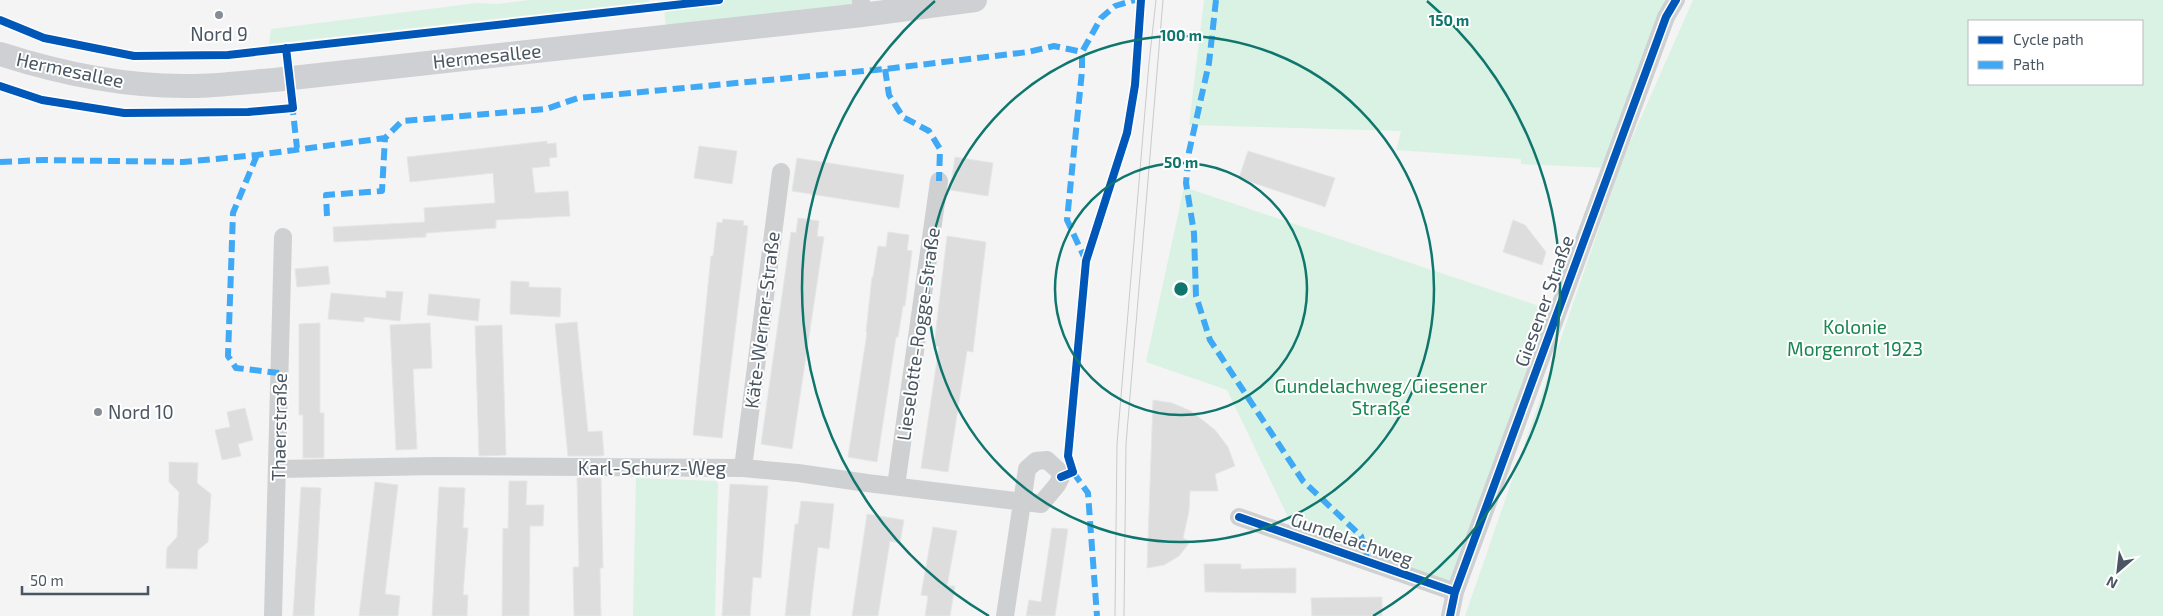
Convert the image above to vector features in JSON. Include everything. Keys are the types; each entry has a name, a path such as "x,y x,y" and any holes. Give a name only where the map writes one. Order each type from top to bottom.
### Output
{"main road":[{"name":"Hermesallee","path":"0,54 36,66 92,78 141,84 191,86 274,80 861,8 975,0"}],"street":[{"name":"Giesener Straße","path":"1450,616 1456,592 1613,157 1666,17 1676,0"},
{"name":"Käte-Werner-Straße","path":"742,468 781,172"},
{"name":"Lieselotte-Rogge-Straße","path":"896,486 939,181"},
{"name":"Thaerstraße","path":"273,616 283,237"},
{"name":"Karl-Schurz-Weg","path":"278,469 437,466 742,468 798,472 896,486 1023,502 1041,504 1061,477 1055,465 1047,460 1036,461 1027,469 1023,502"},
{"path":"1005,616 1023,502"},
{"name":"Gundelachweg","path":"1239,517 1456,592"}],"green space":[{"path":"529,0 649,0 649,2 269,44 271,29 477,3 497,4"},
{"path":"663,0 861,0 862,15 667,36"},
{"path":"1204,0 1676,0 1609,168 1521,164 1521,159 1396,150 1401,131 1189,125"},
{"name":"Kolonie Morgenrot 1923","path":"1693,0 2163,0 2163,616 1465,616 1624,156"},
{"name":"Gundelachweg/Giesener Straße","path":"1184,187 1557,312 1455,592 1298,538 1227,390 1146,362"},
{"path":"636,478 716,481 718,483 715,616 633,616"}],"building":[{"path":"547,141 547,144 556,143 557,157 549,158 550,166 532,168 535,193 568,191 570,216 496,220 496,228 426,233 426,237 334,242 333,227 425,222 424,208 495,203 493,173 410,182 407,157"},
{"path":"699,146 737,151 732,184 694,178"},
{"path":"1248,151 1335,178 1325,207 1239,178"},
{"path":"955,157 993,163 988,196 950,190"},
{"path":"797,158 904,175 899,208 792,191"},
{"path":"798,218 819,221 817,236 824,237 792,449 761,444 791,232 796,233"},
{"path":"723,219 744,221 743,225 748,226 722,438 693,435 711,256 713,256 717,222 722,223"},
{"path":"1513,220 1525,225 1546,252 1542,265 1503,252"},
{"path":"888,232 909,235 907,250 912,251 905,306 903,306 898,337 896,337 877,462 848,457 867,333 872,277 878,246 886,247"},
{"path":"947,236 986,242 973,352 967,351 948,472 921,468 939,347 934,346"},
{"path":"328,266 330,284 297,287 295,269"},
{"path":"511,281 529,282 529,287 561,288 560,317 510,314"},
{"path":"386,291 403,292 400,321 364,317 364,322 328,319 331,293 386,298"},
{"path":"429,294 480,299 478,321 427,315"},
{"path":"577,322 588,432 602,431 604,455 601,456 568,456 555,324"},
{"path":"320,323 320,413 324,413 324,458 303,458 303,415 299,415 299,324"},
{"path":"430,323 432,368 413,369 417,449 396,450 390,325"},
{"path":"502,325 506,455 479,456 475,326"},
{"path":"1153,400 1172,403 1191,411 1215,430 1228,447 1235,466 1215,474 1218,491 1190,491 1189,511 1183,538 1190,542 1179,556 1164,565 1147,568"},
{"path":"245,408 253,440 238,444 241,456 222,460 215,430 230,427 227,412"},
{"path":"169,462 198,463 197,483 211,494 208,542 198,550 197,569 166,568 167,548 177,537 179,492 169,482"},
{"path":"577,478 601,478 603,568 600,568 601,616 574,616 573,567 579,567"},
{"path":"509,481 527,481 526,505 544,505 543,526 530,526 529,616 502,616 503,528 508,529"},
{"path":"375,482 398,485 385,594 400,596 398,616 359,616"},
{"path":"730,484 768,486 761,578 753,577 750,616 722,616"},
{"path":"301,487 321,488 314,616 293,616"},
{"path":"439,487 465,488 463,528 468,528 463,595 468,595 467,616 432,616"},
{"path":"801,501 834,504 829,549 818,547 810,616 785,616 795,524 798,524"},
{"path":"867,514 904,520 900,543 890,541 878,616 852,616"},
{"path":"933,527 957,531 947,586 955,586 950,616 925,616 928,596 921,595"},
{"path":"1052,528 1068,529 1055,616 1026,616 1029,600 1041,602"},
{"path":"1204,564 1241,564 1241,569 1296,568 1296,593 1205,592"},
{"path":"1382,597 1382,616 1312,616 1311,598"}],"tram line":[{"path":"1115,616 1117,444 1156,0"},
{"path":"1124,616 1126,444 1163,0"}],"marked path":[{"path":"1086,261 1067,220 1082,71 1082,52 1101,18 1115,6 1135,0"},
{"path":"1216,0 1209,63 1189,152 1186,183 1194,233 1196,296 1210,340 1303,481 1361,536 1368,562"},
{"path":"0,162 43,160 183,162 257,155 385,138 402,121 546,109 578,98 885,69 1028,52 1054,46 1082,52"},
{"path":"885,69 889,95 903,117 929,131 940,149 939,181"},
{"path":"292,103 297,148"},
{"path":"327,216 326,195 382,191 385,138"},
{"path":"257,155 233,213 228,356 236,368 279,373"},
{"path":"1073,472 1088,493 1097,616"}],"cycle path":[{"path":"0,20 44,38 134,56 228,55 719,0"},
{"path":"1061,477 1073,472 1068,456 1086,261 1127,133 1135,85 1141,0"},
{"path":"1450,616 1455,592 1666,17 1676,0"},
{"path":"0,86 42,100 124,113 248,112 293,108 286,48"},
{"path":"1239,517 1455,592"}],"place":[{"name":"Nord 9","path":"219,15"},
{"name":"Nord 10","path":"98,412"}]}
